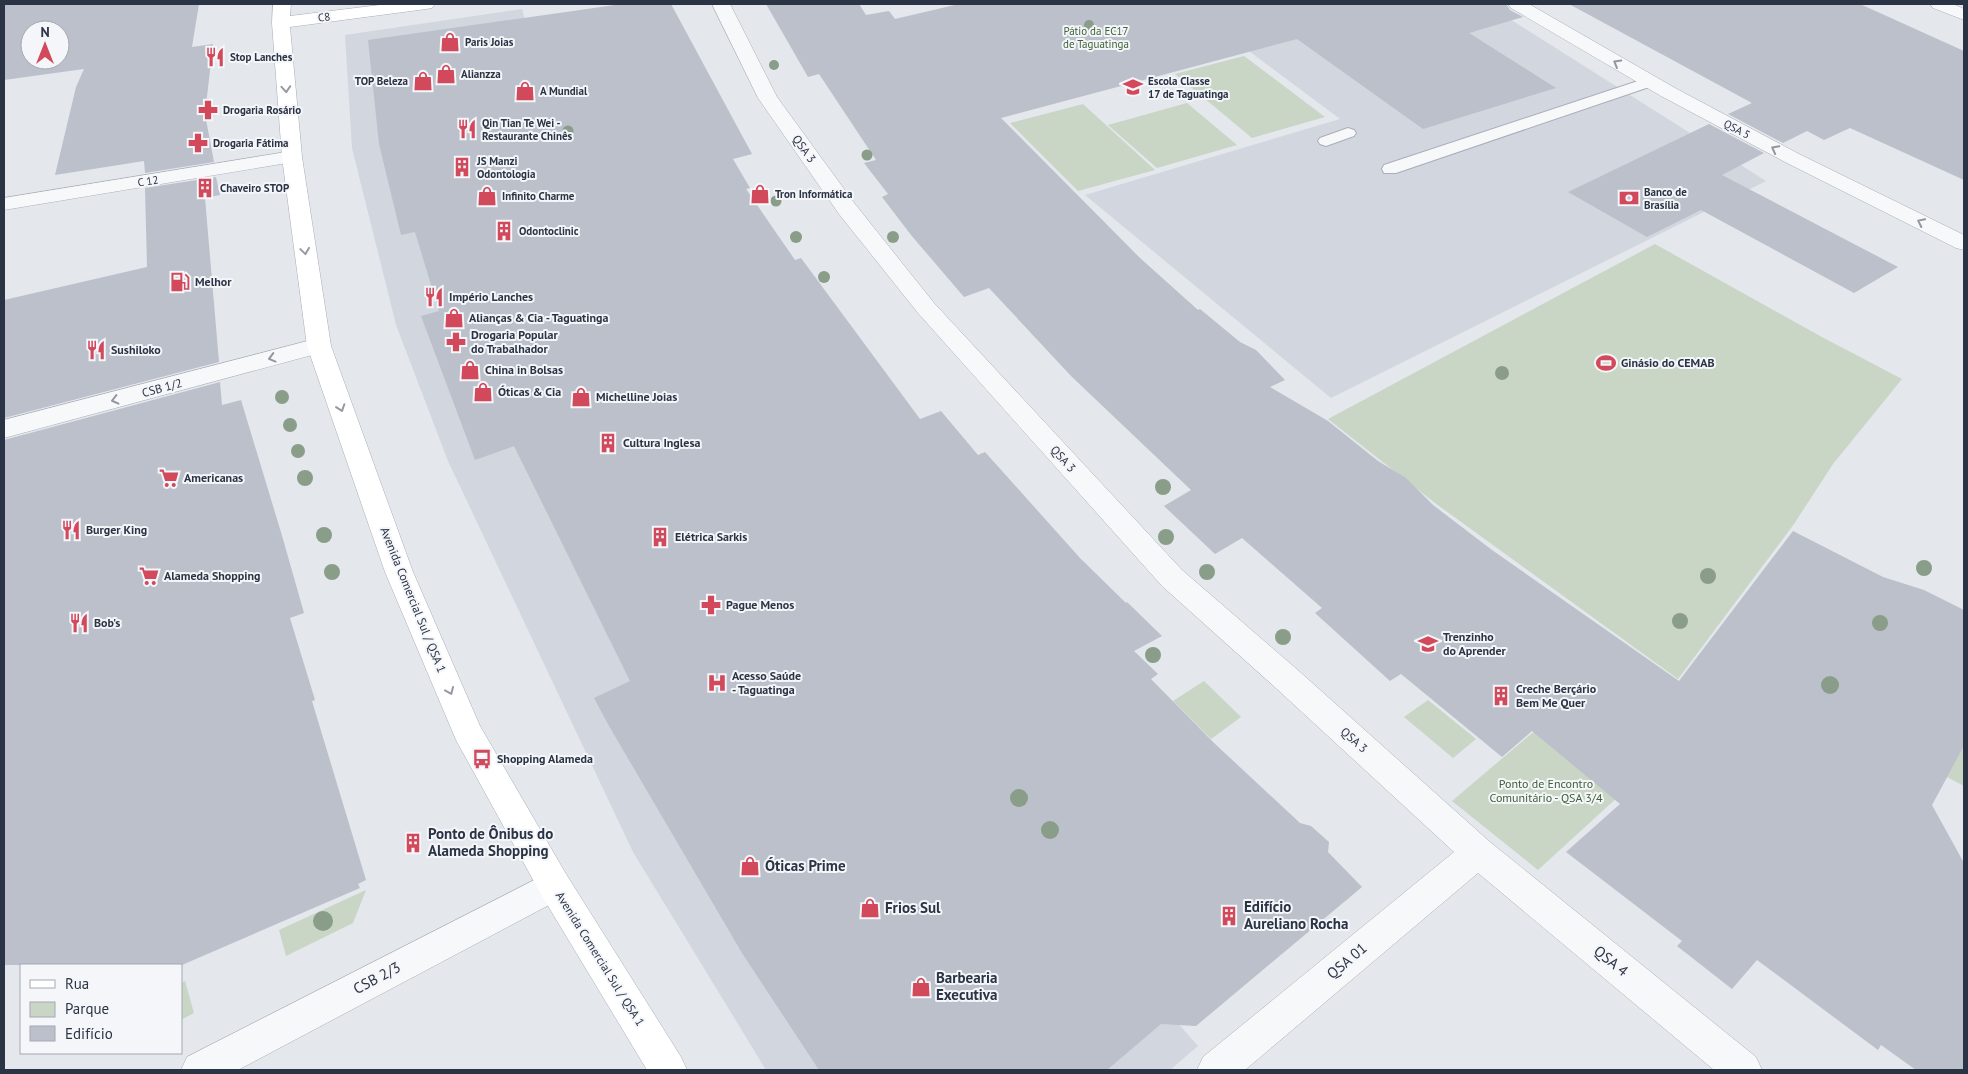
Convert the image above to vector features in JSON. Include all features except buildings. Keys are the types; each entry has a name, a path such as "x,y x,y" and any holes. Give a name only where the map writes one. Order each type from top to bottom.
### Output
{"main road":[{"name":"C8","path":"282,14 426,4"},
{"name":"Avenida Comercial Sul / QSA 1","path":"282,14 292,157 319,346 399,572 467,731 554,885 668,1070"}],"street":[{"name":"QSA 3","path":"721,4 768,98 847,209 926,308 1172,578 1289,681 1478,853"},
{"name":"QSA 5","path":"1517,4 1650,82 1792,158 1964,243"},
{"path":"1939,4 1964,15"},
{"name":"C 12","path":"4,204 292,157"},
{"name":"CSB 1/2","path":"4,429 319,346"},
{"name":"QSA 01","path":"1216,1070 1478,853"},
{"name":"QSA 4","path":"1478,853 1743,1070"},
{"name":"CSB 2/3","path":"200,1070 554,885"}],"lane":[{"path":"1390,168 1650,82"},
{"path":"1326,141 1348,133"}],"shaded area":[{"path":"1186,4 1486,4 1766,181 1331,398 1085,195 1340,119"},
{"path":"522,9 538,70 1034,860 1198,1046 1170,1070 766,1070 633,852 448,461 396,325 352,148 345,35"}],"green space":[{"path":"1244,56 1325,117 1252,138 1175,74"},
{"path":"1187,103 1237,145 1157,168 1108,125"},
{"path":"1083,104 1155,170 1078,191 1010,123"},
{"path":"1655,244 1820,336 1902,379 1833,464 1794,524 1678,679 1435,503 1328,419"},
{"name":"Ponto de Encontro Comunitário - QSA 3/4","path":"1630,650 1714,709 1538,870 1452,801"},
{"path":"1204,681 1241,717 1211,739 1173,701"},
{"path":"1428,700 1476,739 1453,758 1404,717"},
{"path":"1964,746 1964,786 1947,777"},
{"path":"366,890 353,923 286,956 279,930"},
{"path":"185,981 194,1013 182,1019 182,982"}],"place":[{"name":"Paris Joias","path":"450,42"},
{"name":"Stop Lanches","path":"215,57"},
{"name":"Alianzza","path":"446,74"},
{"name":"TOP Beleza","path":"423,81"},
{"name":"Escola Classe 17 de Taguatinga","path":"1133,87"},
{"name":"A Mundial","path":"525,91"},
{"name":"Drogaria Rosário","path":"208,110"},
{"name":"Qin Tian Te Wei - Restaurante Chinês","path":"467,129"},
{"name":"Drogaria Fátima","path":"198,143"},
{"name":"JS Manzi Odontologia","path":"462,167"},
{"name":"Chaveiro STOP","path":"205,188"},
{"name":"Tron Informática","path":"760,194"},
{"name":"Infinito Charme","path":"487,196"},
{"name":"Banco de Brasília","path":"1629,198"},
{"name":"Odontoclinic","path":"504,231"},
{"name":"Melhor","path":"180,282"},
{"name":"Império Lanches","path":"434,297"},
{"name":"Alianças & Cia - Taguatinga","path":"454,318"},
{"name":"Drogaria Popular do Trabalhador","path":"456,342"},
{"name":"Sushiloko","path":"96,350"},
{"name":"Ginásio do CEMAB","path":"1606,363"},
{"name":"China in Bolsas","path":"470,370"},
{"name":"Óticas & Cia","path":"483,392"},
{"name":"Michelline Joias","path":"581,397"},
{"name":"Cultura Inglesa","path":"608,443"},
{"name":"Americanas","path":"169,478"},
{"name":"Burger King","path":"71,530"},
{"name":"Elétrica Sarkis","path":"660,537"},
{"name":"Alameda Shopping","path":"149,576"},
{"name":"Pague Menos","path":"711,605"},
{"name":"Bob's","path":"79,623"},
{"name":"Trenzinho do Aprender","path":"1428,644"},
{"name":"Acesso Saúde - Taguatinga","path":"717,683"},
{"name":"Creche Berçário Bem Me Quer","path":"1501,696"},
{"name":"Shopping Alameda","path":"482,759"},
{"name":"Ponto de Ônibus do Alameda Shopping","path":"413,843"},
{"name":"Óticas Prime","path":"750,866"},
{"name":"Frios Sul","path":"870,908"},
{"name":"Edifício Aureliano Rocha","path":"1229,916"},
{"name":"Barbearia Executiva","path":"921,987"}],"park label":[{"name":"Pátio da EC17 de Taguatinga","path":"1096,37"}]}
